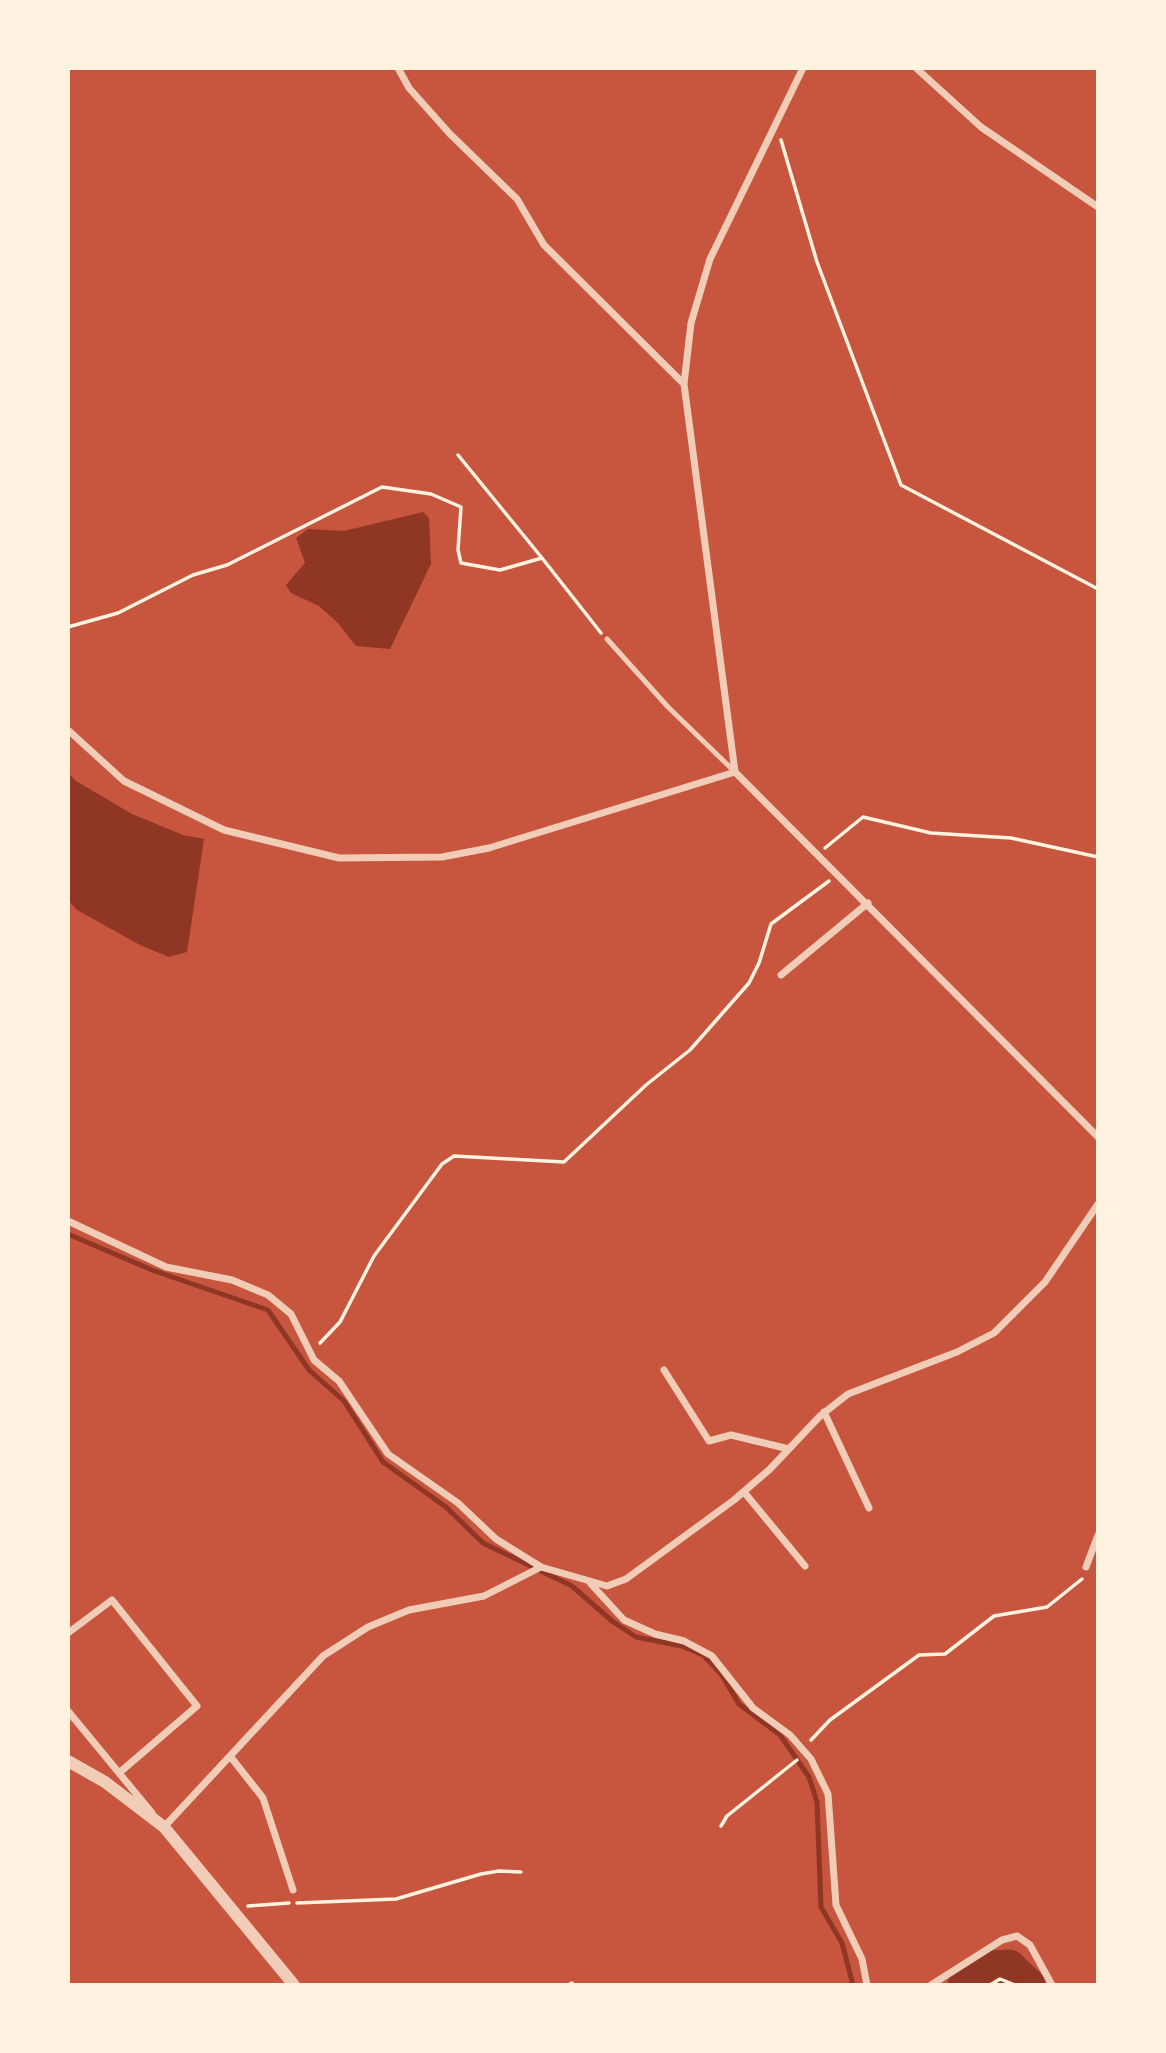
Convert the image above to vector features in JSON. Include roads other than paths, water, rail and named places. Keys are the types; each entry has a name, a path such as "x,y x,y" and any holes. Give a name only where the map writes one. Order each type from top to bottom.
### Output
{"street":[{"path":"398,68 409,88 450,134 517,199 544,245 684,384"},
{"path":"803,68 710,259 691,323 684,384 735,772 1098,1137"},
{"path":"916,68 981,127 1098,207"},
{"path":"68,730 124,781 224,830 338,858 442,857 489,848 735,772"},
{"path":"780,975 868,903"},
{"path":"68,1221 166,1267 232,1280 268,1295 291,1314 314,1360 339,1381 360,1408 388,1454 458,1503 496,1539 541,1567 569,1573 591,1584 607,1586 626,1579 744,1492 824,1412 848,1394 957,1352 994,1333 1045,1282 1098,1204"},
{"path":"664,1370 709,1441 731,1435 789,1449"},
{"path":"824,1412 869,1508"},
{"path":"744,1492 805,1566"},
{"path":"1086,1567 1098,1535"},
{"path":"164,1827 323,1656 368,1627 409,1611 484,1596 541,1567"},
{"path":"591,1584 624,1620 655,1634 684,1641 712,1656 753,1708 790,1734 805,1752 828,1794 836,1905 862,1959 867,1985"},
{"path":"68,1633 112,1601 197,1706 120,1773"},
{"path":"68,1711 293,1985"},
{"path":"230,1756 263,1798 293,1890"},
{"path":"68,1761 105,1782 164,1827"},
{"path":"931,1985 1002,1940 1017,1936 1030,1945 1052,1985"}],"lane":[{"path":"607,639 668,707 735,772"}],"waterway":[{"path":"68,1234 152,1270 268,1310 309,1370 344,1401 383,1462 446,1507 483,1543 572,1586 612,1621 636,1637 682,1646 703,1655 721,1674 739,1704 780,1735 809,1777 817,1802 821,1907 842,1943 853,1985"},
{"path":"964,1985 992,1967 1009,1966 1029,1985"}]}
